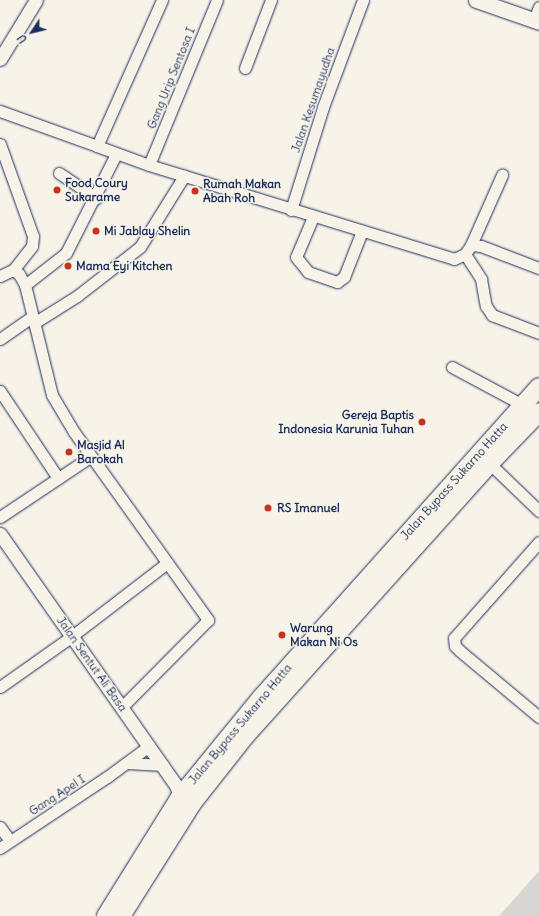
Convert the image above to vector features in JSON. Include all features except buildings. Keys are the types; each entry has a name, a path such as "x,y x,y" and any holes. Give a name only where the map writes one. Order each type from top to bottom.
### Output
{"highway":[{"name":"Jalan Bypass Sukarno Hatta","path":"106,916 180,797 261,698 397,556 484,458 531,409 539,387"},
{"name":"Jalan Bypass Sukarno Hatta","path":"121,916 193,802 397,556"}],"main road":[{"path":"476,0 537,17"}],"street":[{"path":"0,59 36,0"},
{"path":"97,146 162,0"},
{"name":"Gang Urip Sentosa I","path":"149,165 217,0"},
{"path":"245,68 271,0"},
{"name":"Jalan Kesumayudha","path":"291,210 323,107 362,0"},
{"path":"0,111 149,165 313,217 454,259 468,249 481,246 539,268"},
{"path":"0,144 32,236 32,246 13,270 0,276"},
{"path":"25,285 66,253 96,198 116,154"},
{"path":"58,173 96,198"},
{"path":"502,175 468,249 481,279 486,306 492,315 539,333"},
{"path":"0,339 33,320 59,308 140,247 184,176"},
{"path":"313,217 296,257 308,272 337,282 344,277 362,231"},
{"path":"13,270 19,274 25,285 52,395 90,457 208,620 122,707"},
{"path":"452,367 531,409"},
{"path":"0,391 58,478"},
{"path":"0,517 90,457"},
{"path":"484,458 539,511"},
{"name":"Jalan Sentut Ali Basa","path":"0,534 176,785 180,797"},
{"path":"539,542 454,638 455,646 460,651 539,717"},
{"path":"1,683 72,636 166,563"},
{"name":"Gang Apel I","path":"0,848 149,746"},
{"path":"127,762 162,765"},
{"path":"0,827 10,841"}],"shaded area":[{"path":"539,871 539,916 499,916"}],"place":[{"name":"Food Coury Sukarame","path":"57,190"},
{"name":"Rumah Makan Abah Roh","path":"195,191"},
{"name":"Mi Jablay Shelin","path":"96,231"},
{"name":"Mama Eyi Kitchen","path":"68,266"},
{"name":"Gereja Baptis Indonesia Karunia Tuhan","path":"422,422"},
{"name":"Masjid Al Barokah","path":"69,452"},
{"name":"RS Imanuel","path":"268,508"},
{"name":"Warung Makan Ni Os","path":"282,635"}]}
